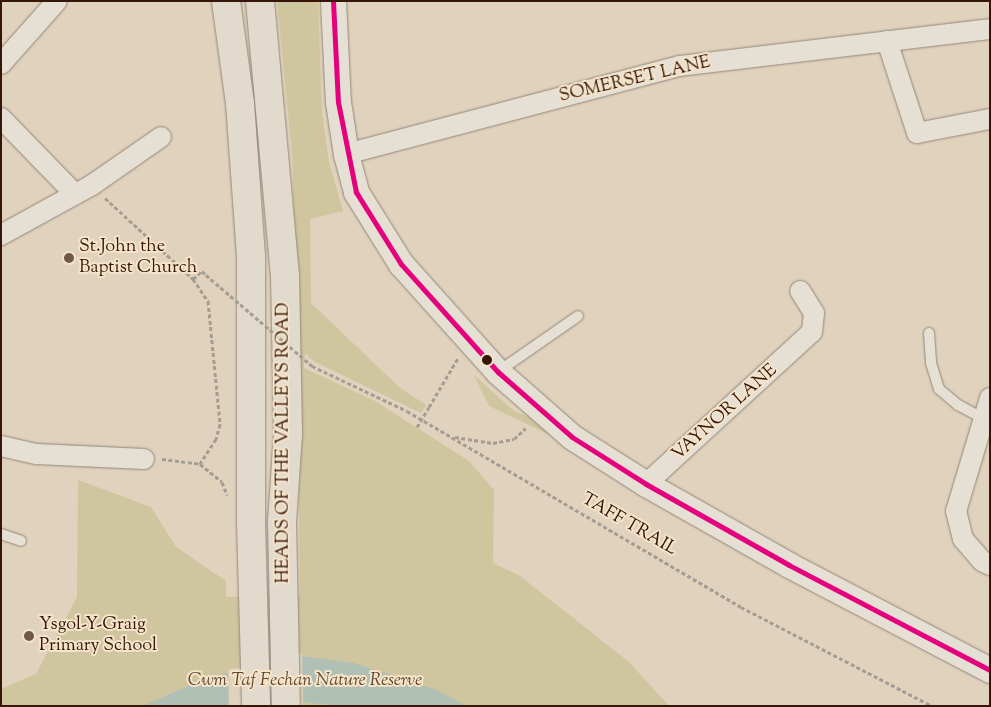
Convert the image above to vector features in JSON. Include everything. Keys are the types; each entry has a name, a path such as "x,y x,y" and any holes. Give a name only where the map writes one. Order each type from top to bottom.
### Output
{"highway":[{"name":"HEADS OF THE VALLEYS ROAD","path":"226,1 240,103 250,256 252,523 256,706"},
{"name":"HEADS OF THE VALLEYS ROAD","path":"260,1 285,275 288,434 282,522 286,706"}],"street":[{"path":"1,64 57,1"},
{"path":"333,1 338,102 346,154 356,192 400,264 498,372 572,437 646,484 789,565 990,670"},
{"name":"SOMERSET LANE","path":"346,154 680,66 990,29"},
{"path":"887,41 917,133 990,119"},
{"path":"1,118 84,189"},
{"path":"1,235 84,189 161,138"},
{"name":"VAYNOR LANE","path":"646,484 804,342 812,332 814,312 800,290"},
{"path":"987,405 956,511 963,539 982,561 990,565"},
{"path":"1,446 54,456 144,459"}],"lane":[{"path":"498,372 578,316"},
{"path":"929,333 931,363 939,389 958,405 987,405"},
{"path":"1,534 21,541"}],"path":[{"path":"84,189 193,279 208,301 220,424 216,439 200,464"},
{"name":"TAFF TRAIL","path":"193,279 202,271 312,366 408,411 741,607 932,706"},
{"path":"417,427 462,352"},
{"path":"450,436 493,442 514,439 526,428"},
{"path":"144,459 200,464 222,482 229,503"}],"green space":[{"path":"277,1 318,1 322,112 329,162 343,211 310,219 311,303 399,387 426,405 421,413 315,362 305,353 304,368 375,401 469,461 494,490 493,563 520,576 629,662 669,706 1,706 1,689 36,674 77,597 78,480 151,507 176,547 226,581 226,597 300,595 297,304 292,154"},
{"path":"474,375 514,411 538,421 558,439 489,406"}],"shaded area":[{"name":"Cwm Taf Fechan Nature Reserve","path":"300,656 354,663 437,690 466,706 341,706 270,699 248,706 142,706 209,677"}],"pier":[{"path":"302,653 303,705 270,701 256,706 229,706 228,670"}],"transit line":[{"path":"333,1 338,102 356,192 401,264 498,372 572,437 646,484 789,565 990,670"}],"place":[{"name":"St.John the Baptist Church","path":"69,258"},
{"name":"Ysgol-Y-Graig Primary School","path":"29,636"}]}
